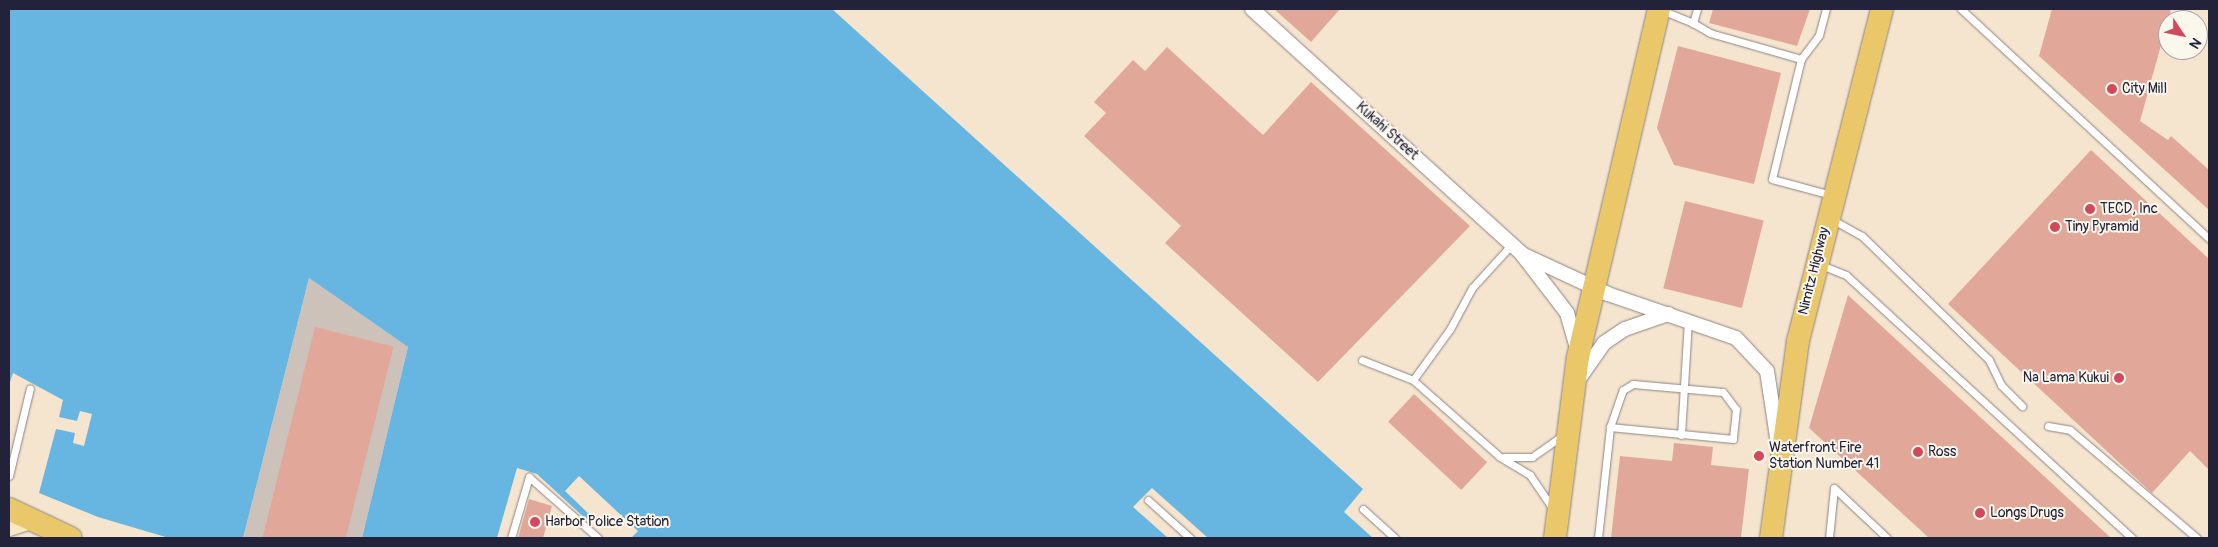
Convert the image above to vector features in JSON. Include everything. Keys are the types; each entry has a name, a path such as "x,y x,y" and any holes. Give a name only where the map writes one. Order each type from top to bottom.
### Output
{"main road":[{"path":"1555,538 1578,357 1592,285 1659,9"},
{"name":"Nimitz Highway","path":"1771,538 1780,455 1798,340 1882,9"},
{"path":"15,518 71,538"}],"street":[{"name":"Kukahi Street","path":"1252,9 1517,249 1567,313 1578,357"},
{"name":"Kukahi Street","path":"1517,249 1592,285 1736,338 1759,358 1772,385 1780,455"},
{"path":"1573,399 1585,365 1604,343 1624,329 1668,314"}],"lane":[{"path":"1659,9 1693,23 1710,33 1801,59"},
{"path":"1693,23 1697,9"},
{"path":"1826,9 1819,34 1801,59 1772,179 1831,206 1989,360 2001,385 2022,406"},
{"path":"1961,9 2209,240"},
{"path":"1413,380 1450,329 1472,288 1517,249"},
{"path":"1816,264 1846,275 2132,538"},
{"path":"1681,435 1688,320"},
{"path":"1362,360 1413,380 1500,457 1530,475 1557,516"},
{"path":"1598,538 1610,427 1619,396 1627,387 1683,386 1723,392 1736,409 1733,439 1610,427"},
{"path":"9,476 30,388"},
{"path":"2048,426 2070,430 2197,538"},
{"path":"1500,457 1532,457 1568,432"},
{"path":"511,538 529,477 598,538"},
{"path":"1828,538 1834,488 1888,538"},
{"path":"1148,500 1190,538"},
{"path":"1363,509 1395,538"}],"shaded area":[{"path":"309,278 408,347 362,538 243,538"}],"water":[{"path":"9,9 832,9 1363,489 1344,512 1373,538 631,538 638,531 579,476 565,491 591,516 587,520 537,474 517,468 497,538 362,538 408,347 309,278 243,538 169,538 98,517 39,493 56,429 75,433 73,443 84,446 92,414 80,411 77,421 59,417 63,400 13,373 9,385"}],"pier":[{"path":"1152,488 1208,538 1168,538 1133,507"}],"building":[{"path":"1274,9 1340,9 1311,42"},
{"path":"1713,9 1810,9 1797,46 1709,23"},
{"name":"City Mill","path":"2052,9 2171,9 2158,10 2158,56 2140,121 2168,140 2171,136 2209,170 2209,210 2039,56"},
{"path":"1678,46 1781,73 1754,184 1674,165 1657,128"},
{"path":"1167,47 1263,135 1311,82 1470,226 1318,382 1165,243 1181,226 1084,136 1106,113 1094,102 1133,60 1145,71"},
{"name":"Na Lama Kukui","path":"2091,150 2209,259 2209,470 2190,451 2152,493 1948,304"},
{"path":"1685,201 1764,221 1742,308 1663,288"},
{"path":"1848,295 2111,538 1929,538 1809,428"},
{"path":"315,327 394,347 346,538 262,538"},
{"path":"1414,394 1487,462 1461,490 1388,422"},
{"path":"1674,443 1713,447 1711,465 1749,469 1741,538 1611,538 1620,456 1672,461"},
{"name":"Harbor Police Station","path":"529,499 552,506 543,538 518,538"}],"place":[{"name":"City Mill","path":"2112,89"},
{"name":"TECD, Inc","path":"2090,209"},
{"name":"Tiny Pyramid","path":"2055,227"},
{"name":"Na Lama Kukui","path":"2119,378"},
{"name":"Ross","path":"1918,452"},
{"name":"Waterfront Fire Station Number 41","path":"1759,456"},
{"name":"Longs Drugs","path":"1980,513"},
{"name":"Harbor Police Station","path":"535,522"}]}
